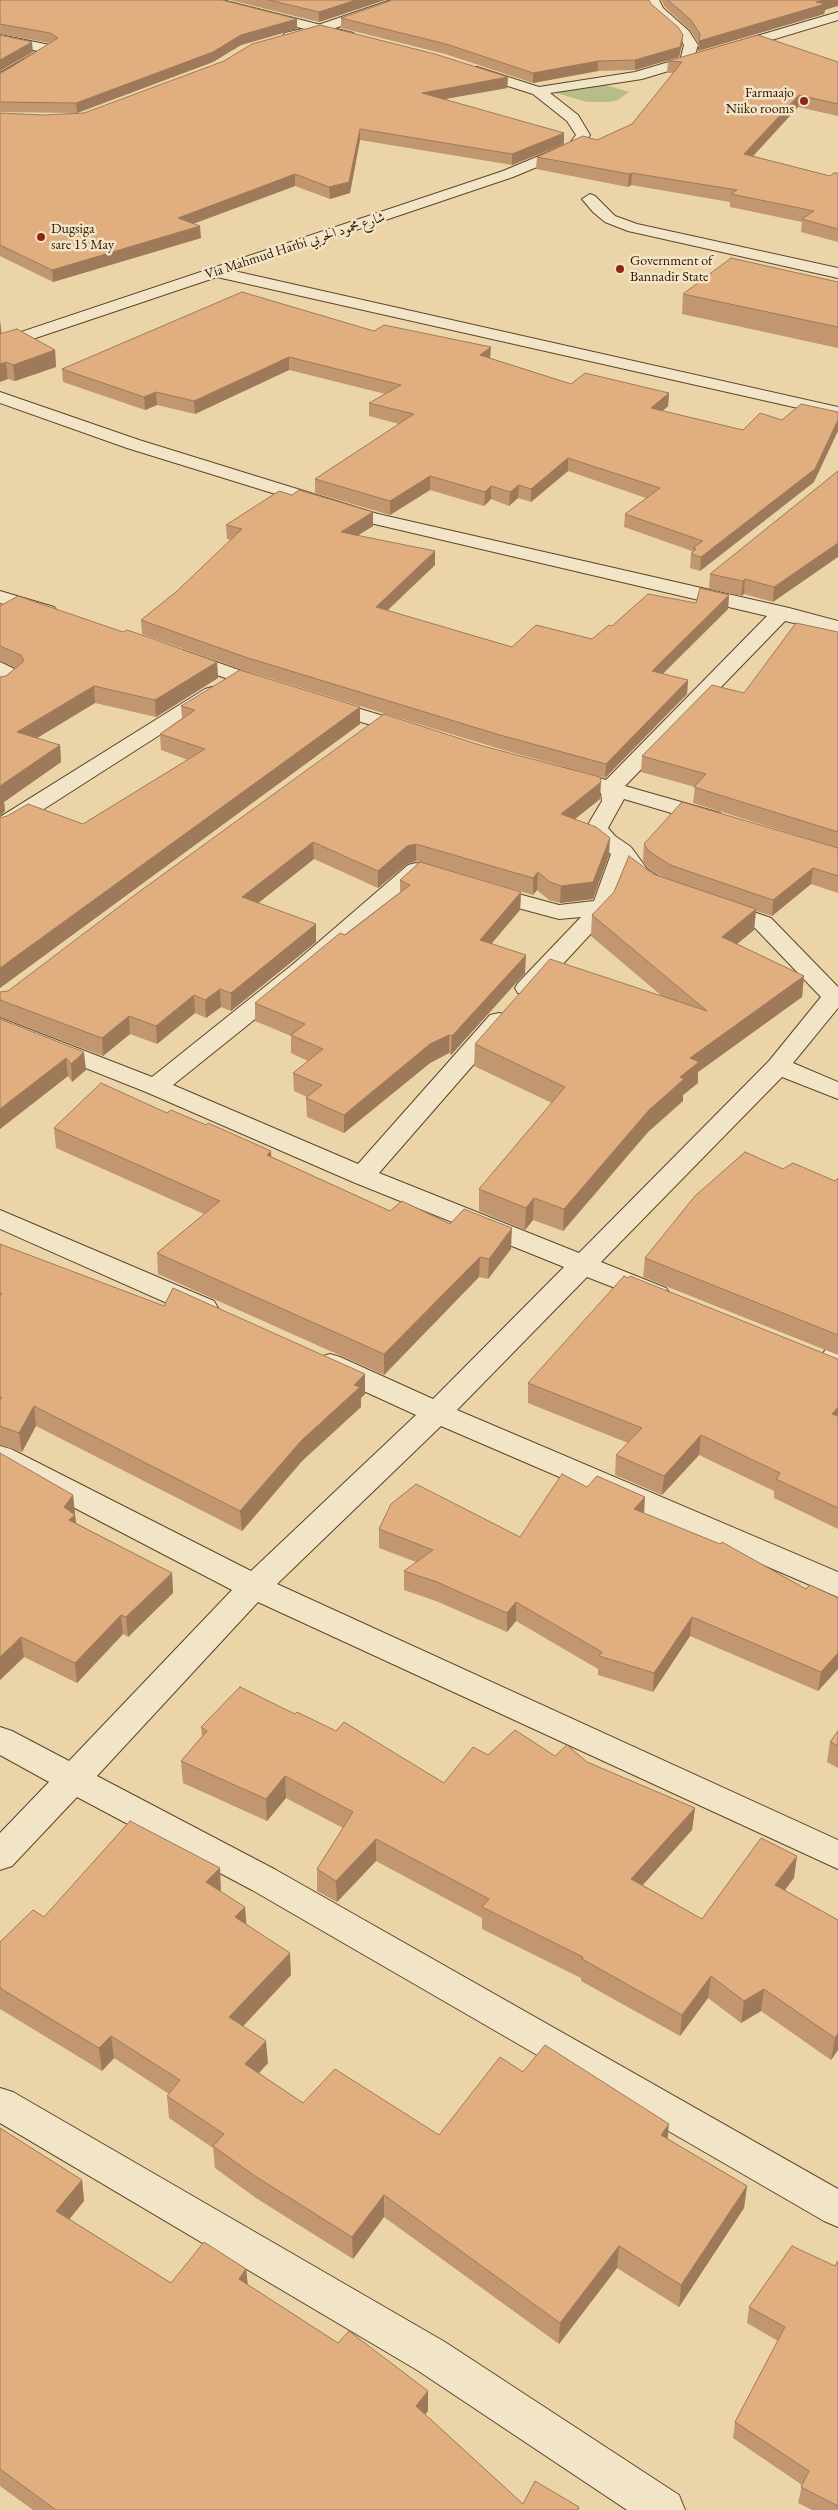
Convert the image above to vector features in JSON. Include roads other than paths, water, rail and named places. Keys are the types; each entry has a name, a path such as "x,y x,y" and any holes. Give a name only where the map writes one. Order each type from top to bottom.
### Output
{"street":[{"path":"208,0 365,40"},
{"path":"275,40 319,29 403,0"},
{"path":"653,0 657,10 684,34 691,45 687,61"},
{"path":"458,65 538,91 638,76 838,16"},
{"path":"0,39 50,49 0,79"},
{"name":"Via Mahmud Harbi شارع محمود الحربي","path":"0,345 508,174 575,146 583,135 573,118 538,91"},
{"path":"590,199 610,219 632,228 838,273"},
{"path":"215,272 838,412"},
{"path":"0,397 133,444 373,518 689,593 782,612 838,627"},
{"path":"689,593 711,575"},
{"path":"0,597 67,617"},
{"path":"0,613 22,603"},
{"path":"676,893 660,888 639,874 623,852 607,841 597,828 613,801 612,788 782,612"},
{"path":"166,650 238,677 436,739"},
{"path":"0,668 14,676 0,687"},
{"path":"0,827 238,677"},
{"path":"356,739 380,722"},
{"path":"546,771 612,788 734,825"},
{"path":"362,1176 518,998 603,907 623,852"},
{"path":"156,1087 301,970 416,870 457,884 559,912 603,907"},
{"path":"0,1856 254,1587 437,1413 582,1263 778,1066 834,997 763,923 700,900"},
{"path":"0,1025 156,1087 362,1176 683,1304"},
{"path":"778,1066 838,1091"},
{"path":"0,1220 229,1318"},
{"path":"310,1355 437,1413 838,1585"},
{"path":"0,1456 254,1587 838,1855"},
{"path":"0,1740 264,1880 838,2209"},
{"path":"0,2104 430,2356 664,2510"}],"place":[{"name":"Farmaajo Niiko rooms","path":"804,101"},
{"name":"Dugsiga sare 15 May","path":"41,237"},
{"name":"Government of Bannadir State","path":"620,269"}]}
